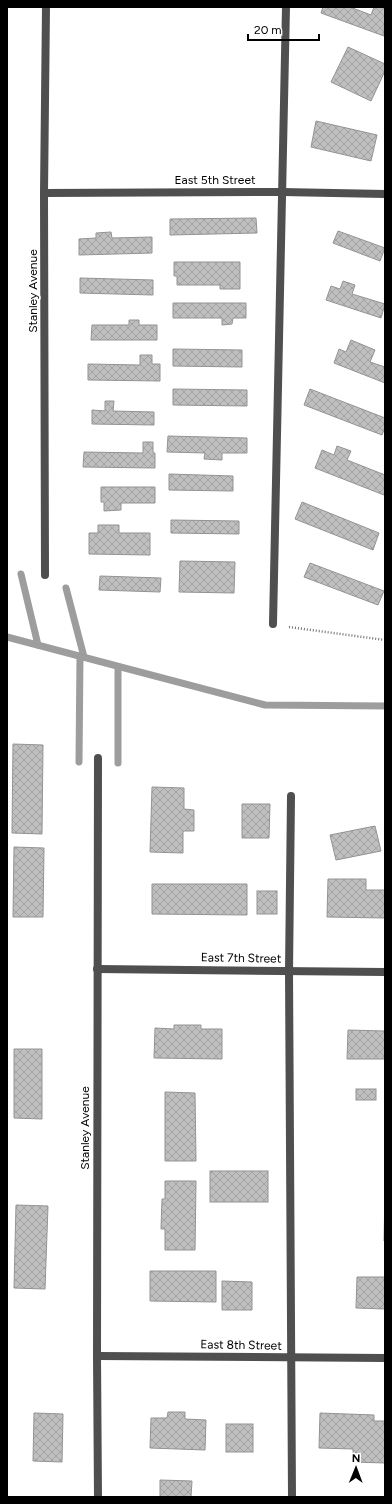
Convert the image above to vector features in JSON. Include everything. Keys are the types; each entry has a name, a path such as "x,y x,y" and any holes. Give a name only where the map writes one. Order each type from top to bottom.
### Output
{"street":[{"name":"Stanley Avenue","path":"45,575 44,193 46,7"},
{"path":"273,624 286,7"},
{"name":"East 5th Street","path":"44,193 282,192 385,194"},
{"name":"Stanley Avenue","path":"98,758 98,1497"},
{"path":"291,796 288,971 292,1497"},
{"name":"East 7th Street","path":"97,969 385,972"},
{"name":"East 8th Street","path":"97,1356 385,1358"}],"path":[{"path":"273,624 385,640"}],"building":[{"path":"323,7 350,7 371,15 374,7 385,8 384,36 321,13"},
{"path":"348,47 385,64 385,71 371,101 331,82"},
{"path":"316,121 377,135 371,161 311,147"},
{"path":"256,218 257,233 170,235 170,219"},
{"path":"338,231 385,248 380,261 333,243"},
{"path":"111,232 112,238 152,237 152,253 79,255 79,239 96,238 96,233"},
{"path":"174,262 240,262 240,289 220,289 220,285 177,285 177,276 174,276"},
{"path":"80,278 153,280 153,295 80,293"},
{"path":"343,281 355,285 352,294 385,304 381,318 326,300 331,286 340,289"},
{"path":"173,303 246,303 246,318 233,318 232,324 222,325 222,318 173,318"},
{"path":"129,320 139,320 139,325 157,325 157,340 91,340 92,325 129,325"},
{"path":"351,340 375,350 370,362 385,367 385,383 334,363 339,349 346,352"},
{"path":"173,349 242,350 242,367 173,366"},
{"path":"140,355 152,355 152,364 160,364 160,381 88,380 88,364 140,365"},
{"path":"173,389 247,390 247,406 173,405"},
{"path":"310,389 385,418 385,427 382,435 304,405"},
{"path":"105,401 114,401 113,411 154,412 154,425 92,424 92,410 105,411"},
{"path":"168,436 247,438 247,453 222,453 222,460 204,459 205,453 167,452"},
{"path":"143,442 153,442 155,468 83,467 84,452 143,453"},
{"path":"337,446 351,451 347,460 385,475 384,495 315,468 322,450 334,455"},
{"path":"169,474 233,476 233,491 169,490"},
{"path":"101,487 155,487 155,503 121,503 121,510 104,511 104,502 101,502"},
{"path":"302,502 379,533 373,550 295,519"},
{"path":"171,520 239,521 239,534 171,533"},
{"path":"98,525 119,525 119,533 150,533 150,555 89,554 89,533 98,533"},
{"path":"180,561 235,562 234,593 179,592"},
{"path":"310,563 384,591 378,605 304,577"},
{"path":"100,576 161,578 160,592 99,590"},
{"path":"13,744 43,745 42,834 12,833"},
{"path":"152,787 184,788 184,809 194,810 194,831 183,831 183,853 150,852"},
{"path":"242,804 270,804 269,838 242,838"},
{"path":"375,826 381,851 336,860 330,835"},
{"path":"14,847 44,848 43,917 13,917"},
{"path":"328,879 366,879 366,890 385,890 385,918 327,917"},
{"path":"152,884 247,884 247,915 152,914"},
{"path":"257,891 277,891 277,914 257,914"},
{"path":"174,1025 201,1025 201,1029 222,1029 222,1059 154,1058 155,1028 174,1029"},
{"path":"348,1030 385,1031 385,1059 347,1059"},
{"path":"14,1049 42,1049 42,1119 14,1118"},
{"path":"356,1089 376,1089 376,1100 356,1100"},
{"path":"165,1092 195,1093 196,1161 165,1161"},
{"path":"210,1171 268,1171 268,1202 210,1202"},
{"path":"165,1181 196,1181 195,1250 165,1250 165,1229 161,1229 162,1199 165,1199"},
{"path":"385,1192 385,1241 384,1241"},
{"path":"16,1205 48,1206 45,1289 14,1288"},
{"path":"150,1271 216,1271 216,1302 150,1301"},
{"path":"357,1277 385,1277 385,1309 356,1308"},
{"path":"222,1281 252,1282 252,1310 222,1310"},
{"path":"168,1412 185,1412 185,1419 206,1420 205,1450 150,1448 151,1418 167,1418"},
{"path":"34,1413 63,1414 62,1462 33,1461"},
{"path":"320,1413 374,1415 374,1421 385,1421 385,1463 353,1462 353,1449 319,1448"},
{"path":"226,1424 253,1424 253,1452 226,1452"},
{"path":"160,1480 192,1481 191,1497 160,1497"}],"waterway":[{"path":"21,574 38,645"},
{"path":"66,588 84,657"},
{"path":"7,637 265,705 385,706"},
{"path":"79,762 80,656"},
{"path":"118,667 118,763"}]}
